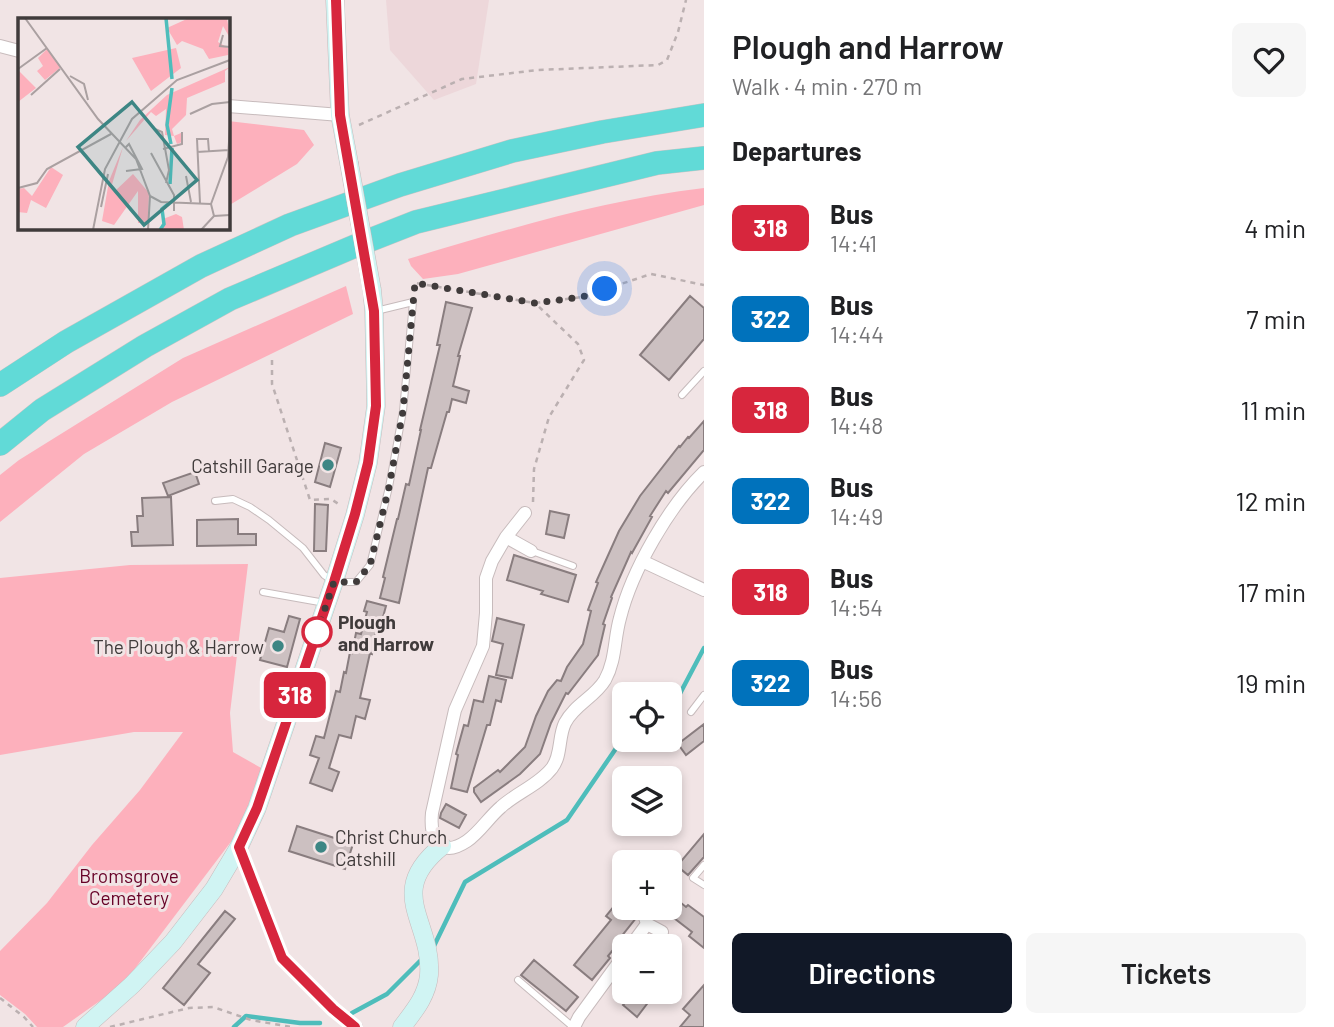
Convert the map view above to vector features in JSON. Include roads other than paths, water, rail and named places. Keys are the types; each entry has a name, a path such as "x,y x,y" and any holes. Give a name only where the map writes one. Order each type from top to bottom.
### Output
{"highway":[{"path":"0,385 66,342 201,266 290,225 400,185 512,151 704,115"},
{"path":"0,444 42,410 145,346 230,299 360,244 416,222 443,215 657,163 704,158"}],"main road":[{"path":"85,1027 173,943 214,889 239,847 257,808 327,603 368,463 376,406 374,311 342,124 335,0"},
{"path":"401,1027 418,1008 429,974 427,946 413,901 412,887 425,862 442,846"}],"street":[{"path":"0,46 18,51"},
{"path":"229,106 342,124"},
{"path":"524,513 506,537 486,578 483,646 455,710 432,813 431,827 434,837 442,846 450,848 470,839 498,809 551,769 557,760 566,722 599,688 611,668 620,616 642,561 691,484 704,472"},
{"path":"506,537 531,551"},
{"path":"642,561 704,590"},
{"path":"239,847 282,958 333,1009 356,1027"},
{"path":"639,934 646,924 645,920"},
{"path":"646,924 662,932"},
{"path":"574,1027 612,972"}],"lane":[{"path":"215,501 233,499 250,507 303,548 324,575 334,582 356,582 370,565 389,487 403,411 413,302 374,311"},
{"path":"682,396 704,371"},
{"path":"531,551 573,566"},
{"path":"263,592 327,603"},
{"path":"691,712 704,695"},
{"path":"704,865 693,878 704,885"},
{"path":"518,980 574,1027"}],"waterway":[{"path":"682,690 704,648"},
{"path":"433,948 465,882 567,820 614,752"},
{"path":"352,1013 387,994 424,957"},
{"path":"234,1027 246,1016 320,1023"}],"place":[{"name":"Catshill Garage","path":"328,465"},
{"name":"Plough and Harrow","path":"317,632"},
{"name":"The Plough & Harrow","path":"278,646"},
{"name":"Christ Church Catshill","path":"321,847"}],"park label":[{"name":"Bromsgrove Cemetery","path":"129,886"}]}
